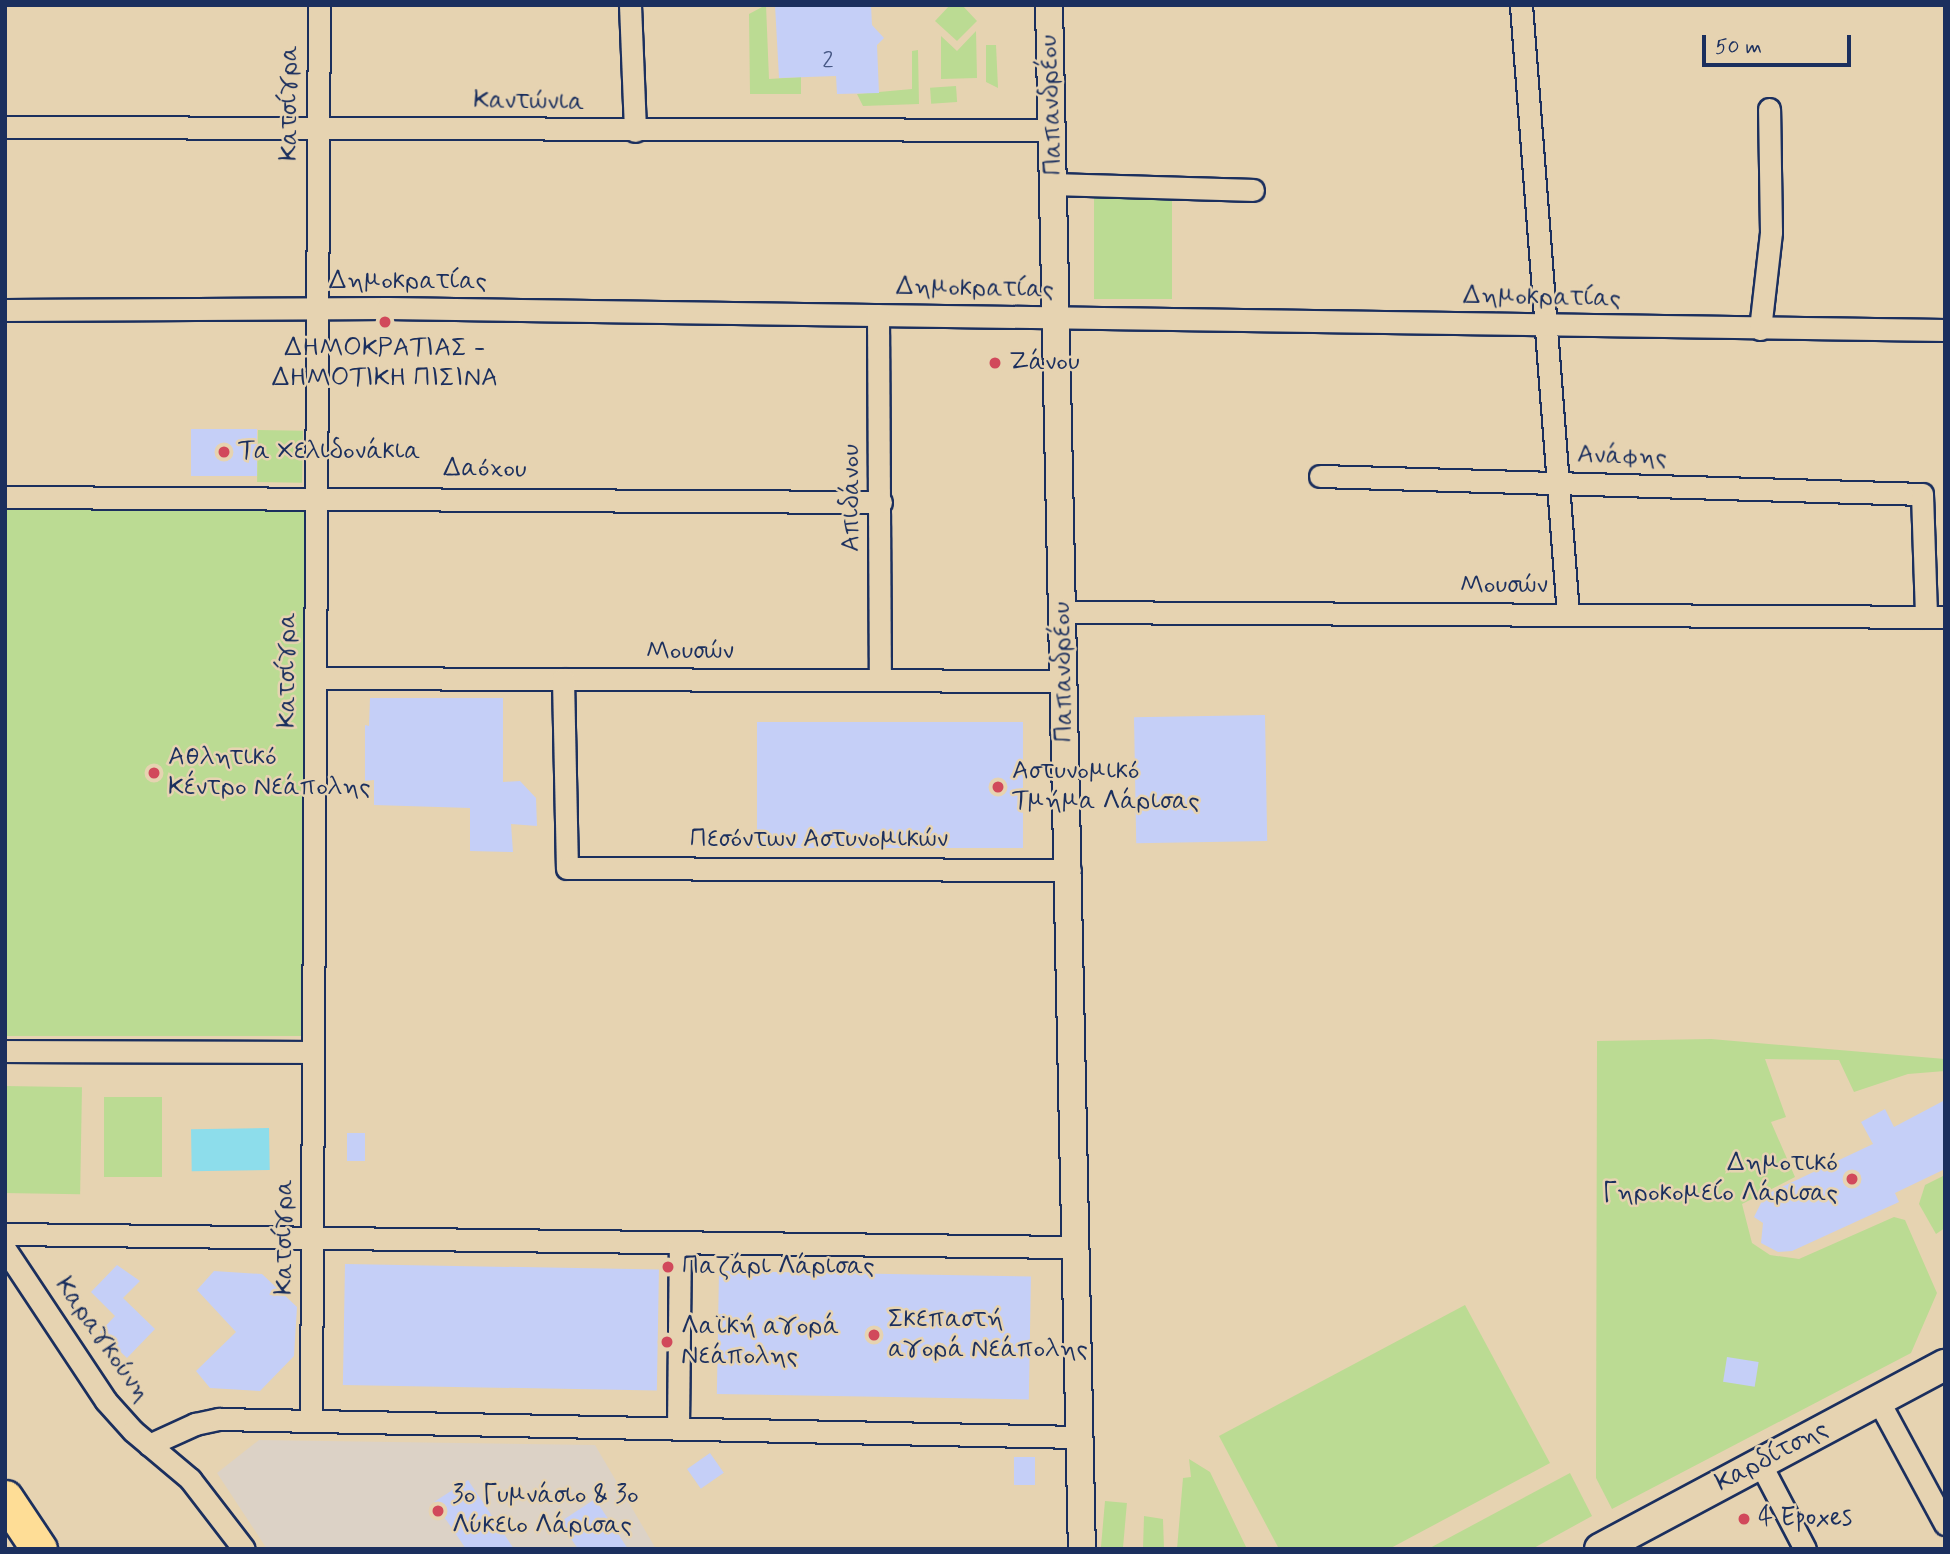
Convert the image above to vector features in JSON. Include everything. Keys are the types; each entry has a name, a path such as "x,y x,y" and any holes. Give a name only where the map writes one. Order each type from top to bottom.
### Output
{"highway":[{"path":"5,1498 39,1549"}],"main road":[{"name":"Καρδίτσης","path":"1600,1549 1641,1539 1760,1463 1945,1365"}],"street":[{"name":"Κατσίγρα","path":"311,1418 319,5"},
{"path":"630,5 635,131"},
{"name":"Παπανδρέου","path":"1049,5 1083,1549"},
{"path":"1521,5 1568,614"},
{"path":"1760,329 1771,232 1769,109"},
{"name":"Καντώνια","path":"5,127 1053,131"},
{"path":"1054,184 1253,190"},
{"name":"Δημοκρατίας","path":"5,310 878,315 1547,327 1945,330"},
{"name":"Απιδάνου","path":"878,315 880,680"},
{"name":"Ανάφης","path":"1321,476 1922,494 1936,617"},
{"name":"Δαόχου","path":"5,497 881,502"},
{"name":"Μουσών","path":"1062,612 1936,617"},
{"name":"Μουσών","path":"316,678 1064,681"},
{"name":"Πεσόντων Αστυνομικών","path":"562,679 567,868 1070,870"},
{"path":"5,1051 312,1052"},
{"path":"5,1234 1076,1247"},
{"path":"678,1427 680,1244"},
{"name":"Καραγκούνη","path":"5,1249 106,1401 149,1445 190,1479 244,1549"},
{"path":"1878,1400 1945,1524"},
{"path":"149,1445 195,1424 219,1419 311,1418 1081,1437"},
{"path":"1760,1463 1805,1549"}],"shaded area":[{"name":"3ο Γυμνάσιο & 3ο Λύκειο Λάρισας","path":"259,1440 595,1445 656,1549 267,1549 217,1473"}],"green space":[{"path":"766,5 769,79 801,77 801,94 750,94 749,14"},
{"path":"950,5 962,5 977,21 957,41 935,21"},
{"path":"976,31 977,78 941,79 941,36 957,51"},
{"path":"986,45 996,45 998,88 986,82"},
{"path":"918,50 919,104 863,106 857,94 912,89 912,51"},
{"path":"956,86 957,102 931,104 930,88"},
{"path":"1094,198 1172,198 1172,299 1094,299"},
{"path":"258,430 303,431 302,483 257,482"},
{"name":"Αθλητικό Κέντρο Νεάπολης","path":"5,508 305,508 305,1036 5,1036"},
{"path":"1711,1039 1945,1059 1945,1071 1908,1074 1854,1092 1839,1060 1765,1059 1786,1117 1771,1122 1795,1177 1742,1204 1752,1243 1770,1255 1799,1259 1894,1217 1905,1220 1937,1293 1911,1353 1612,1509 1596,1478 1597,1041"},
{"path":"5,1086 82,1087 80,1194 5,1193"},
{"path":"104,1097 162,1097 162,1177 104,1177"},
{"path":"1945,1175 1945,1228 1936,1234 1919,1204 1925,1185"},
{"path":"1465,1305 1550,1463 1389,1549 1279,1549 1219,1436"},
{"path":"1189,1459 1210,1472 1247,1549 1177,1549 1183,1478 1191,1477"},
{"path":"1570,1473 1592,1516 1532,1549 1428,1549"},
{"path":"1105,1501 1127,1503 1123,1549 1101,1549"},
{"path":"1144,1516 1163,1519 1164,1549 1143,1549"}],"water":[{"path":"269,1128 270,1170 192,1171 191,1129"}],"building":[{"path":"775,5 871,5 872,25 884,38 877,45 879,93 837,94 836,76 779,78"},
{"name":"Τα Χελιδονάκια","path":"191,429 257,429 257,476 191,476"},
{"path":"370,698 503,698 503,782 520,781 536,798 537,826 511,824 513,852 470,851 470,808 374,805 374,780 365,781 365,725 369,726"},
{"path":"1265,715 1267,841 1136,843 1134,717"},
{"path":"757,722 1023,722 1023,848 757,848"},
{"name":"Δημοτικό Γηροκομείο Λάρισας","path":"1945,1100 1945,1169 1895,1193 1899,1202 1792,1251 1778,1252 1761,1243 1763,1223 1754,1217 1765,1195 1873,1144 1861,1122 1885,1109 1894,1127"},
{"path":"347,1133 365,1133 365,1161 347,1161"},
{"path":"345,1264 659,1269 657,1390 343,1385"},
{"path":"117,1265 140,1281 123,1298 155,1329 127,1358 100,1332 115,1316 91,1292"},
{"path":"214,1271 262,1274 297,1307 294,1356 260,1391 210,1388 196,1371 236,1332 197,1290"},
{"name":"Σκεπαστή αγορά Νεάπολης","path":"719,1271 1031,1276 1029,1399 717,1394"},
{"path":"1727,1357 1759,1362 1755,1387 1723,1382"},
{"path":"710,1453 724,1473 701,1489 687,1469"},
{"path":"1014,1457 1035,1457 1035,1485 1014,1485"},
{"path":"468,1480 514,1549 466,1549 434,1502"},
{"path":"595,1499 628,1549 578,1549 560,1522"}],"place":[{"name":"ΔΗΜΟΚΡΑΤΙΑΣ - ΔΗΜΟΤΙΚΗ ΠΙΣΙΝΑ","path":"385,322"},
{"name":"Ζάνου","path":"995,363"},
{"name":"Τα Χελιδονάκια","path":"224,452"},
{"name":"Αθλητικό Κέντρο Νεάπολης","path":"154,773"},
{"name":"Αστυνομικό Τμήμα Λάρισας","path":"998,787"},
{"name":"Δημοτικό Γηροκομείο Λάρισας","path":"1852,1179"},
{"name":"Παζάρι Λάρισας","path":"668,1267"},
{"name":"Σκεπαστή αγορά Νεάπολης","path":"874,1335"},
{"name":"Λαϊκή αγορά Νεάπολης","path":"667,1342"},
{"name":"3ο Γυμνάσιο & 3ο Λύκειο Λάρισας","path":"438,1511"},
{"name":"4 Epoxes","path":"1744,1519"}]}
